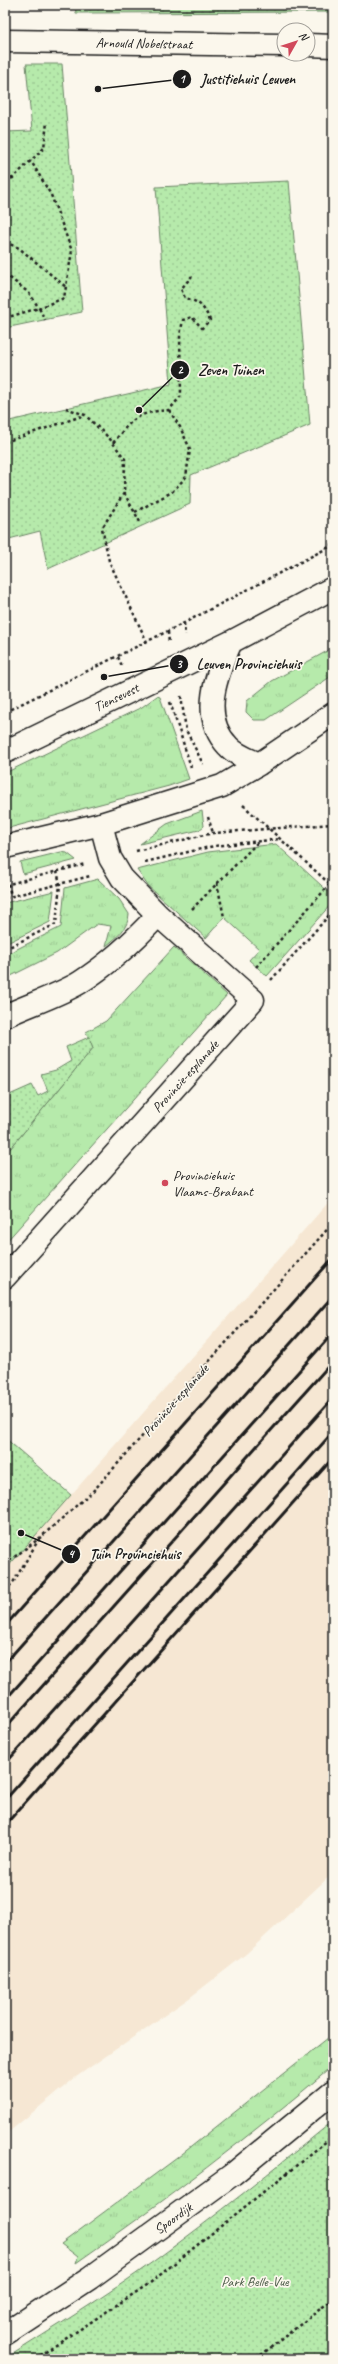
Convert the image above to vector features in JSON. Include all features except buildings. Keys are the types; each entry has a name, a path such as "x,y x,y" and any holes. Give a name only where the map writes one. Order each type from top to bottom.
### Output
{"street":[{"name":"Arnould Nobelstraat","path":"5,41 276,45"},
{"path":"316,45 333,46"},
{"name":"Tiensevest","path":"5,752 231,642 333,588"},
{"path":"231,642 214,685 213,709 216,723 227,745 242,757 259,764"},
{"path":"5,848 101,824 222,786 259,764 333,714"},
{"path":"101,824 110,858 116,869 165,921 246,993"},
{"path":"5,1016 77,984 165,921"},
{"name":"Provincie-esplanade","path":"5,1276 246,993"},
{"name":"Spoordijk","path":"5,2334 90,2278 220,2184 333,2092"}],"path":[{"path":"5,180 13,178 44,148 47,122"},
{"path":"5,318 40,308 64,298 72,251 51,195 31,161"},
{"path":"5,203 5,213"},
{"path":"5,242 19,248 66,286"},
{"path":"5,274 29,293 40,308 45,320"},
{"path":"113,443 131,420 150,411 169,410 181,396 180,335 183,320 192,318 202,328 210,320 205,310 196,301 185,298 181,289 192,276"},
{"path":"66,408 85,415 113,443 125,459 124,493 102,528 109,561 147,642"},
{"path":"135,512 172,492 186,477 190,449 180,427 169,410"},
{"path":"5,442 85,415"},
{"path":"124,493 140,522"},
{"path":"5,712 168,632 333,545"},
{"path":"168,632 167,693 213,833"},
{"path":"118,657 123,668"},
{"path":"333,824 269,829 333,887"},
{"path":"165,921 217,883 258,842"},
{"path":"5,949 56,924 60,884 57,871"},
{"path":"7,878 11,896"},
{"path":"217,883 224,917"},
{"path":"246,993 330,884"},
{"path":"246,993 333,911"},
{"name":"Provincie-esplanade","path":"5,1564 41,1537 95,1489 333,1223"},
{"path":"5,1591 14,1581 41,1537"},
{"path":"35,2359 150,2283 333,2136"},
{"path":"256,2359 333,2299"}],"shaded area":[{"path":"333,1197 333,1873 246,1954 188,1999 76,2077 5,2135 5,1570"}],"green space":[{"path":"75,5 333,5 333,12 76,13"},
{"path":"26,64 62,64 82,312 5,328 5,132 32,131"},
{"path":"289,181 310,425 191,475 190,504 48,569 40,531 5,540 5,422 171,384 156,187"},
{"path":"333,648 333,675 266,720 254,720 246,712 247,701 272,681"},
{"path":"157,696 160,697 189,779 169,786 5,829 5,773 142,707"},
{"path":"202,811 204,826 199,830 140,844 167,824"},
{"path":"276,844 333,896 333,902 267,976 249,960 259,949 224,917 206,938 148,886 137,870 208,852"},
{"path":"61,852 67,853 76,860 23,874 20,862"},
{"path":"98,879 119,899 129,914 127,924 121,932 106,946 111,926 97,924 57,953 5,979 5,955 61,927 65,888"},
{"path":"54,891 50,922 5,944 5,903"},
{"path":"174,947 227,995 5,1243 5,1155 93,1048 86,1032 106,1021"},
{"path":"89,1037 93,1048 5,1155 5,1097 32,1085 38,1096 48,1091 41,1074 56,1070 71,1061 66,1047"},
{"path":"5,1438 71,1495 5,1570"},
{"path":"333,2034 333,2066 207,2168 76,2263 78,2257 61,2244 177,2158"},
{"name":"Park Belle-Vue","path":"333,2121 333,2359 5,2359 99,2299 154,2261 267,2175"}],"railway":[{"path":"5,1626 333,1258"},
{"path":"5,1663 333,1296"},
{"path":"5,1700 333,1333"},
{"path":"5,1728 333,1361"},
{"path":"5,1764 333,1398"},
{"path":"5,1800 333,1432"},
{"path":"5,1825 333,1458"}],"place":[{"name":"Justitiehuis Leuven","path":"98,89"},
{"name":"Zeven Tuinen","path":"139,410"},
{"name":"Leuven Provinciehuis","path":"104,677"},
{"name":"Provinciehuis Vlaams-Brabant","path":"165,1183"},
{"name":"Tuin Provinciehuis","path":"21,1533"}]}
